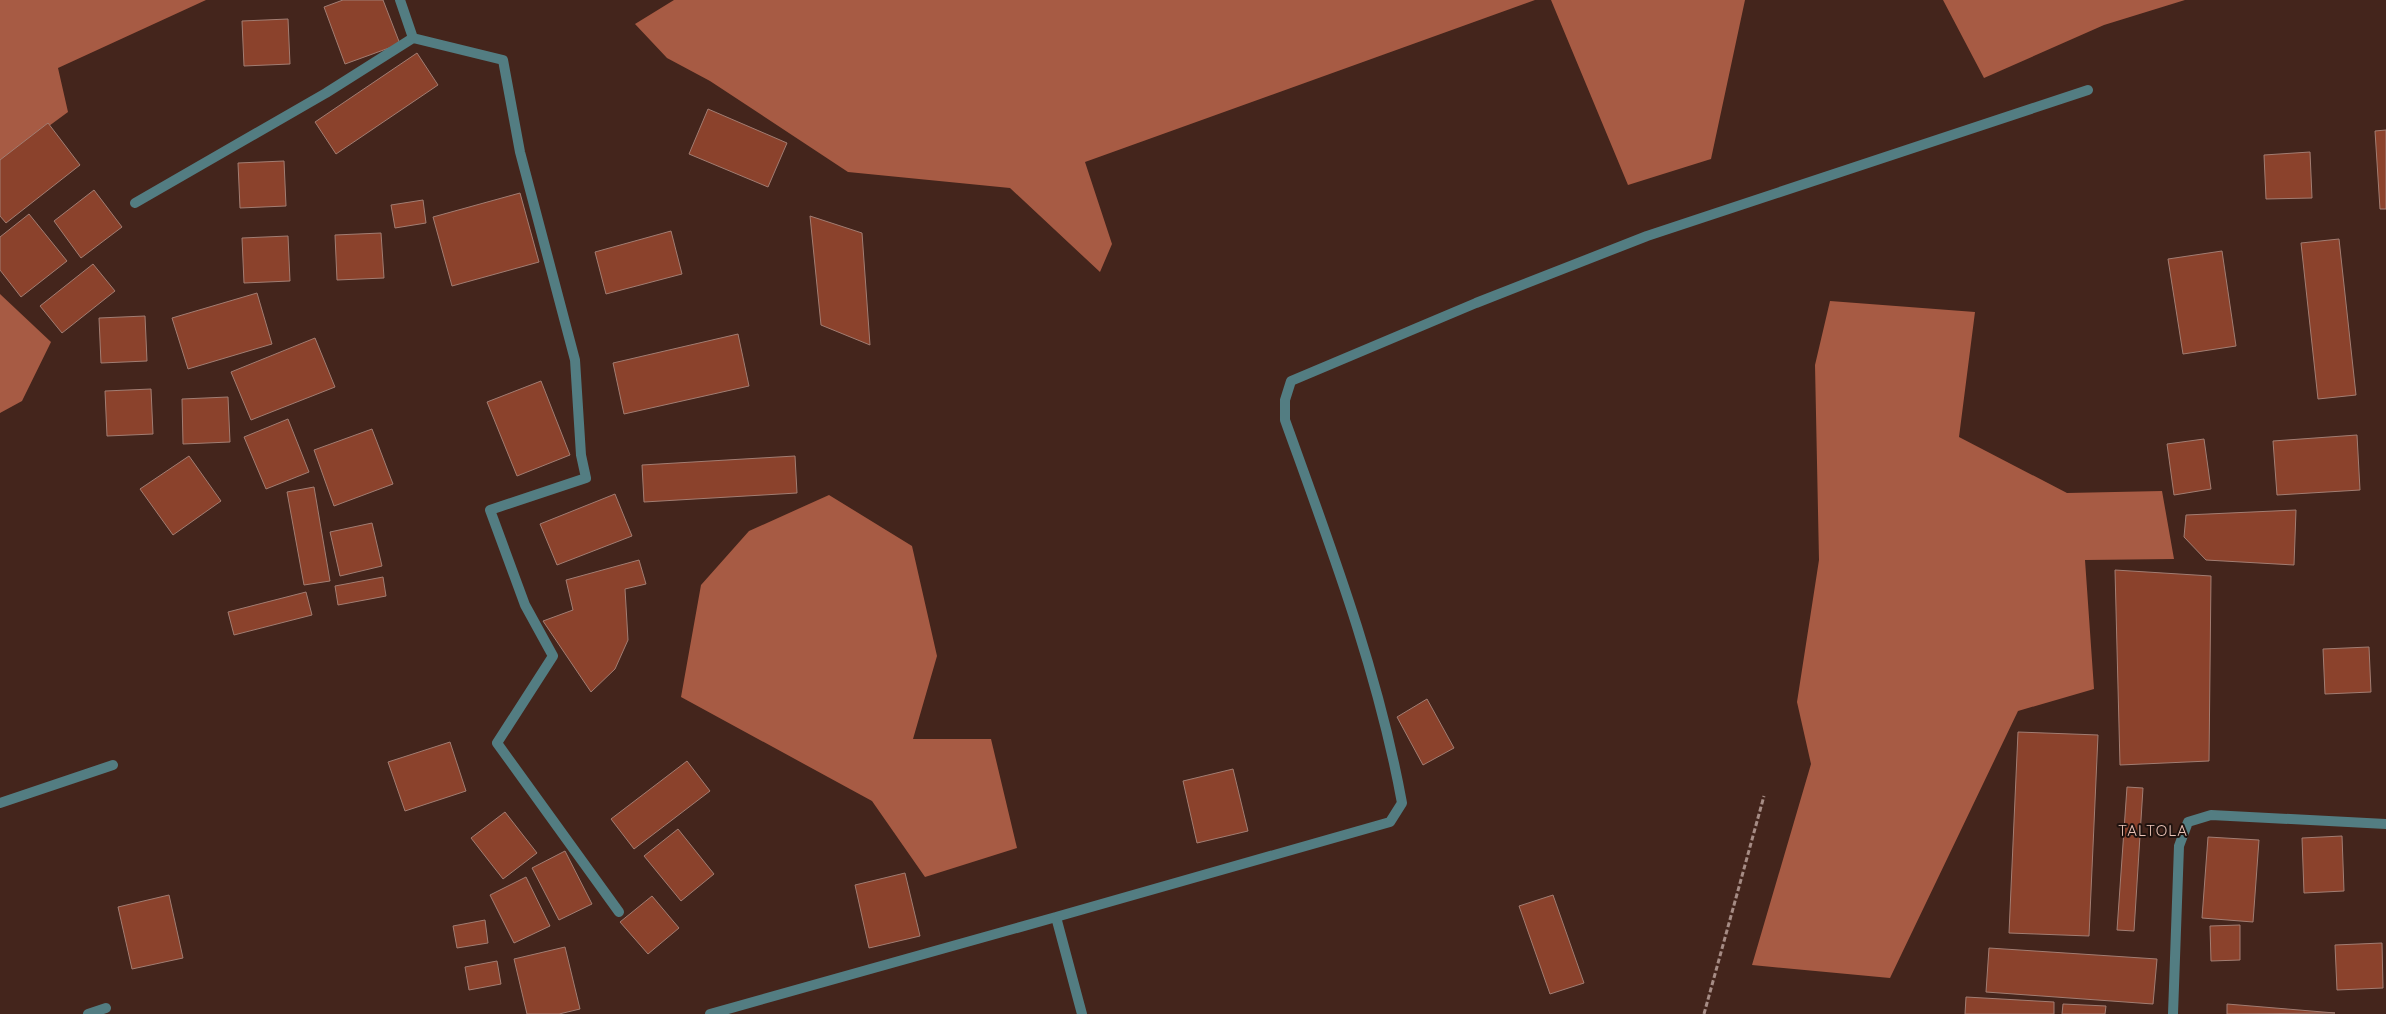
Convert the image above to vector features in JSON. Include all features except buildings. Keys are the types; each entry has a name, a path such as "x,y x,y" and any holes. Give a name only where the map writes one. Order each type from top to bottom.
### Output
{"street":[{"path":"400,0 413,38"},
{"path":"134,203 326,93 413,38 503,60 520,152 575,360 581,456 586,478 490,510 525,605 553,656 497,743 619,912"},
{"path":"710,1014 1390,822 1402,803 1393,754 1348,596 1285,420 1285,400 1291,381 1476,303 1647,236 2088,90"},
{"path":"0,803 113,764"},
{"path":"2173,1014 2179,846 2188,822 2211,815 2386,824"},
{"path":"1056,917 1082,1014"},
{"path":"88,1014 106,1008"}],"path":[{"path":"1704,1014 1764,796"}],"shaded area":[{"path":"0,0 206,0 58,68 68,112 0,162"},
{"path":"674,0 1535,0 1085,162 1112,244 1100,272 1010,188 848,172 710,81 667,58 635,24"},
{"path":"1551,0 1745,0 1711,159 1628,185"},
{"path":"1943,0 2185,0 2104,25 1984,78"},
{"path":"0,294 51,342 22,401 0,413"},
{"path":"1830,301 1975,312 1959,437 2067,493 2162,491 2174,559 2085,560 2094,689 2018,711 1890,978 1752,965 1811,764 1797,702 1819,560 1815,365"},
{"path":"829,495 912,546 937,656 913,739 991,739 1017,848 925,877 872,801 681,697 701,585 749,531"}],"district":[{"name":"TALTOLA","path":"2153,831"}]}
